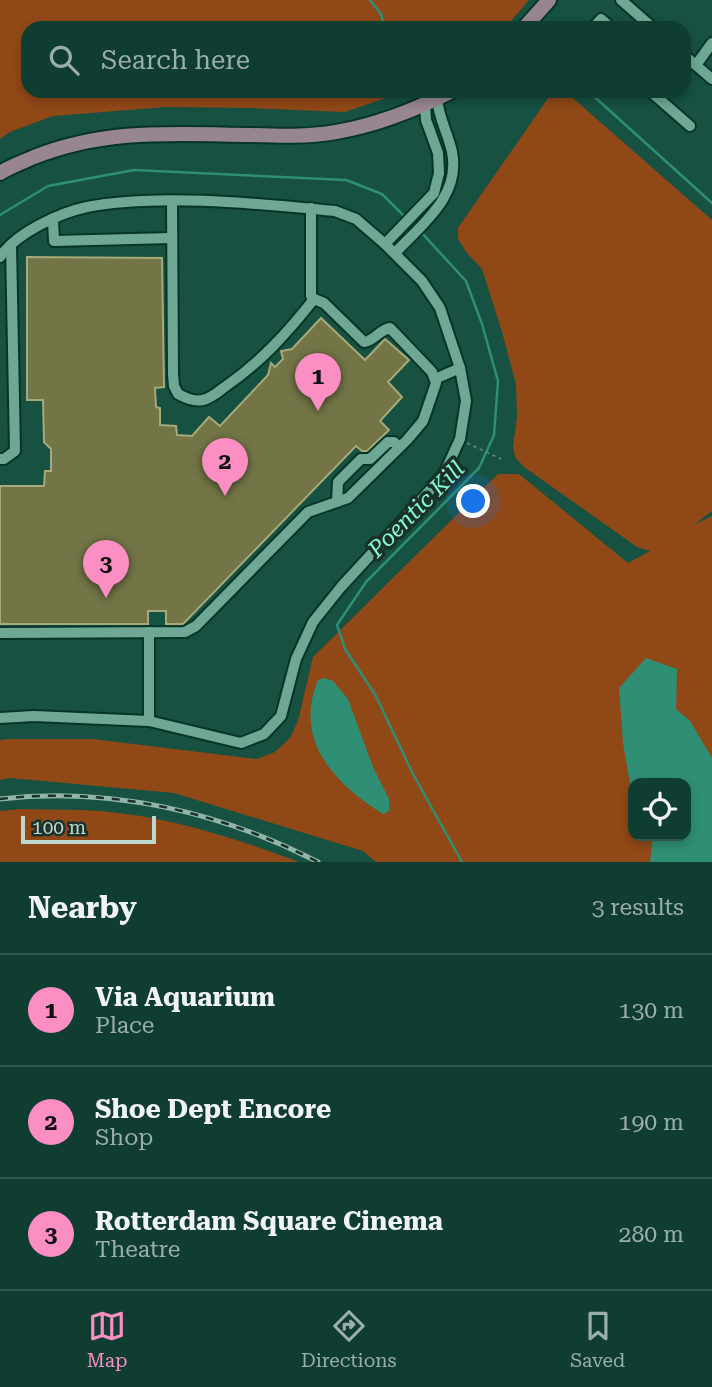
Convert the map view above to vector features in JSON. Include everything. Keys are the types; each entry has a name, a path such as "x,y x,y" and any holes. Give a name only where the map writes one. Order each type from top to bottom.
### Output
{"main road":[{"path":"530,21 549,0"},
{"path":"0,173 54,149 101,137 154,134 289,136 335,132 382,121 439,98"}],"lane":[{"path":"625,1 646,21"},
{"path":"696,65 712,43"},
{"path":"691,61 712,79"},
{"path":"658,98 690,126"},
{"path":"386,244 434,193 439,173 438,153 426,120 431,102"},
{"path":"395,253 447,194 454,172 451,149 431,102"},
{"path":"172,201 174,386 178,394 202,401 242,376 266,354 314,299"},
{"path":"0,257 24,234 86,208 172,201 335,211 356,219 386,244 422,281 440,308 460,368 466,401 460,439 443,476 341,587 313,623 296,659 281,716 264,734 241,743 149,721 34,716 0,719"},
{"path":"0,633 185,632 196,626 308,512 337,502 354,492 417,429 425,416 436,383 432,372 390,328 383,329 369,342 363,342 324,303 311,296 311,208"},
{"path":"53,220 54,241 171,237"},
{"path":"0,459 15,451 11,245"},
{"path":"435,379 460,368"},
{"path":"337,502 338,482 360,459 370,459 388,442 394,442 399,447"},
{"path":"149,632 149,721"}],"path":[{"path":"468,444 501,459"}],"shaded area":[{"path":"0,0 529,0 511,21 21,21 21,98 386,98 345,112 166,107 53,116 10,132 0,139"},
{"path":"548,98 573,98 712,220 712,511 694,525 712,516 712,862 376,862 363,851 174,793 10,778 0,780 0,740 9,739 93,739 257,759 275,752 290,738 298,721 313,657 498,474 519,474 628,563 650,551 637,547 524,467 515,457 513,446 517,417 516,384 482,269 458,239 458,228"},
{"path":"646,658 677,669 676,709 690,721 712,758 712,862 650,862 652,841 691,841 691,778 629,778 623,743 619,688"},
{"path":"325,678 333,681 348,699 373,767 389,799 389,811 383,814 335,775 323,759 315,741 311,722 312,702 318,680"},
{"path":"0,811 101,811 152,818 226,837 299,862 0,862"}],"building":[{"path":"27,257 162,258 164,387 155,388 156,407 160,408 160,425 176,426 177,435 192,436 209,417 220,426 268,375 271,363 275,367 283,359 281,351 292,349 321,318 365,360 385,339 409,360 388,382 402,397 380,421 389,430 367,451 356,446 183,624 166,624 166,611 148,611 148,624 0,624 0,486 44,486 45,471 51,471 51,449 44,442 43,400 27,400"}],"waterway":[{"path":"370,0 383,21"},
{"path":"596,98 712,203"},
{"name":"Poentic Kill","path":"0,215 48,186 134,170 346,180 382,194 405,217"},
{"name":"Poentic Kill","path":"420,231 466,281 482,324 498,381 494,435 479,468 366,582 337,625 345,649 376,696 413,774 462,862"}],"railway":[{"path":"0,799 82,796 164,807 243,829 318,862"}],"place":[{"name":"Via Aquarium","path":"318,411"},
{"name":"Shoe Dept Encore","path":"225,496"},
{"name":"Rotterdam Square Cinema","path":"106,598"}]}
